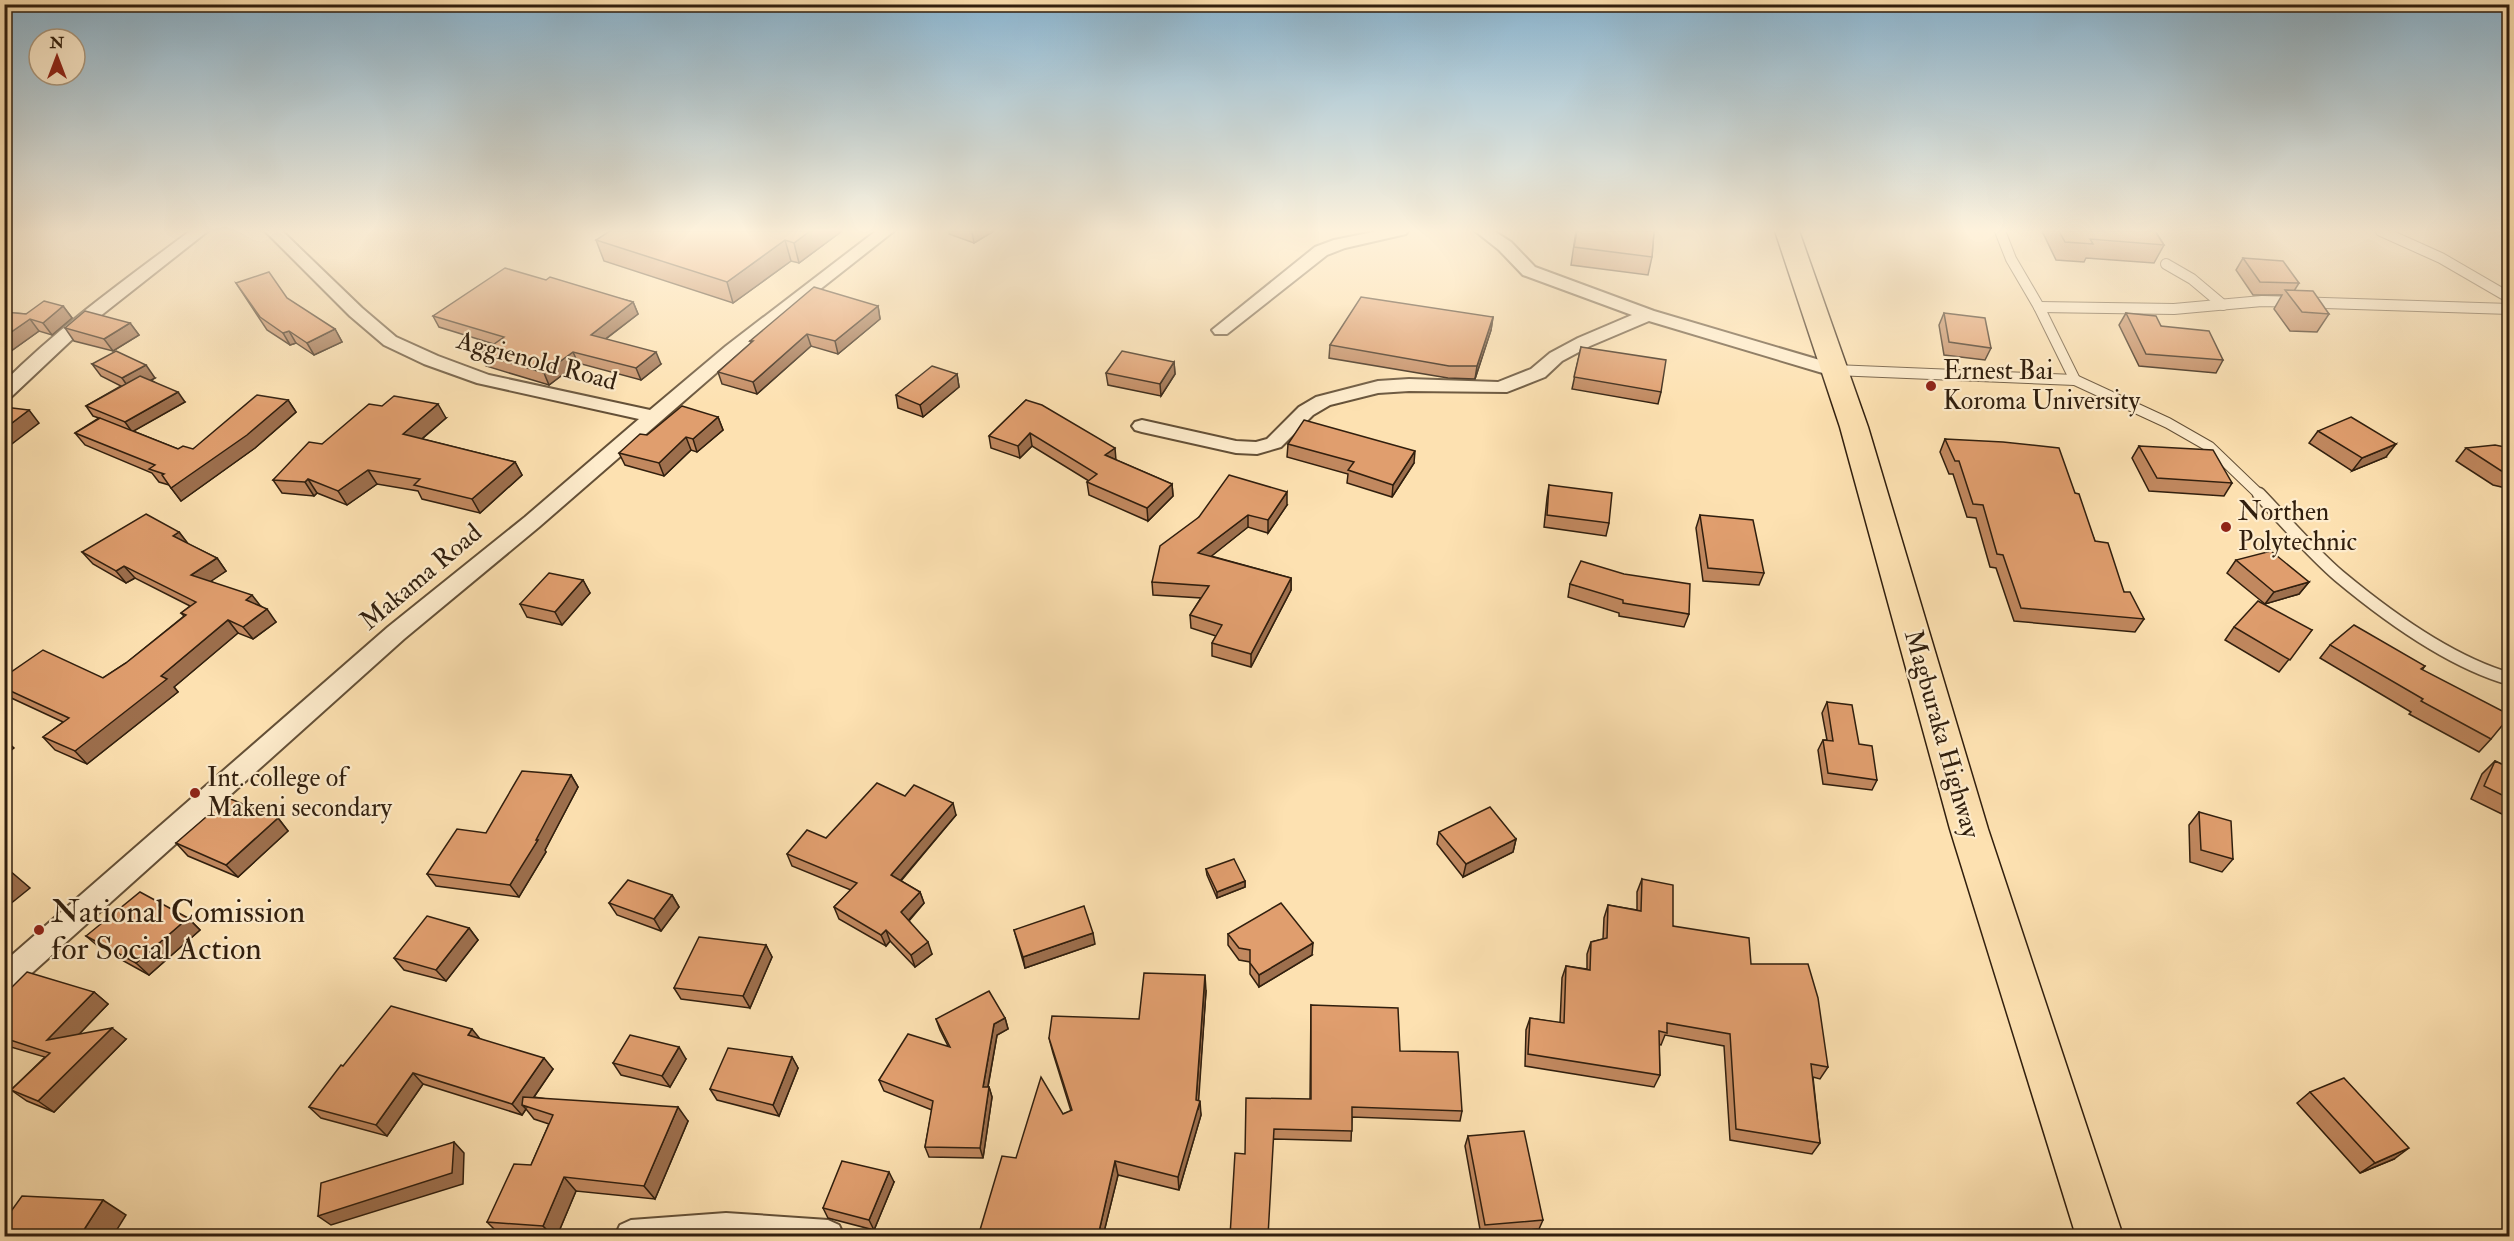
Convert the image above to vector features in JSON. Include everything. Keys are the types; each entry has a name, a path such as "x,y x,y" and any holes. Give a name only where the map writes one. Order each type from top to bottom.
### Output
{"main road":[{"name":"Magburaka Highway","path":"1806,289 1854,427 1969,830 2100,1236"}],"street":[{"path":"4,393 89,315 123,289"},
{"name":"Aggienold Road","path":"332,289 390,341 431,360 484,379 655,417"},
{"name":"Makama Road","path":"4,980 396,633 732,350 811,289"},
{"path":"1221,330 1273,289"},
{"path":"1577,289 1648,315 1833,370"},
{"path":"1142,426 1236,447 1257,448 1274,443 1306,411 1323,401 1378,387 1409,385 1500,388 1538,373 1556,357 1584,342 1648,315"},
{"path":"631,1236 726,1229 828,1236"}],"lane":[{"path":"2028,289 2074,380"},
{"path":"2204,289 2223,305"},
{"path":"2495,289 2510,298"},
{"path":"2039,307 2124,310 2262,301 2510,309"},
{"path":"1833,370 2074,380 2168,423 2210,447 2338,575 2405,626 2482,671 2510,680"}],"building":[{"path":"240,289 281,289 287,298 335,329 307,343 289,331 283,333 260,317"},
{"path":"474,289 590,289 633,302 591,335 656,352 636,368 573,352 544,373 480,354 504,337 433,316"},
{"path":"812,289 820,289 878,306 835,341 807,334 753,382 718,372 753,341 750,341"},
{"path":"2285,290 2313,291 2329,314 2302,312"},
{"path":"1361,297 1493,317 1477,366 1449,366 1330,345"},
{"path":"44,301 63,306 43,323 30,319 4,337 4,312 26,314"},
{"path":"85,311 130,323 104,339 65,328"},
{"path":"1944,313 1985,318 1991,348 1949,342"},
{"path":"2126,313 2156,316 2161,326 2209,331 2223,360 2146,354"},
{"path":"1581,347 1666,360 1661,392 1574,377"},
{"path":"116,351 146,365 122,378 92,364"},
{"path":"1122,351 1174,362 1160,384 1106,373"},
{"path":"932,366 957,374 920,405 896,395"},
{"path":"140,376 178,392 125,422 86,406"},
{"path":"257,395 288,400 247,435 171,488 162,475 164,474 149,469 155,465 75,433 100,418 178,449 183,446 193,449"},
{"path":"394,396 438,404 403,434 515,462 472,499 414,485 420,479 368,470 338,491 308,479 305,482 273,480 309,442 322,444 369,404 382,406"},
{"path":"1026,400 1042,405 1115,448 1105,455 1172,484 1147,508 1087,482 1097,474 1030,433 1018,446 989,436"},
{"path":"682,406 718,417 693,439 686,437 659,463 619,453 640,434 647,435"},
{"path":"4,407 29,410 4,429"},
{"path":"2351,417 2396,444 2362,458 2318,431"},
{"path":"1304,420 1415,451 1393,485 1348,470 1354,462 1288,444"},
{"path":"1945,439 2059,448 2075,493 2079,494 2095,541 2108,543 2124,592 2130,592 2144,619 2021,608 2003,555 1997,554 1983,505 1973,504 1959,461 1955,461"},
{"path":"2495,445 2510,448 2510,474 2503,472 2466,448"},
{"path":"2139,446 2213,450 2232,483 2157,478"},
{"path":"1229,475 1287,492 1268,520 1248,515 1198,553 1291,578 1251,654 1212,643 1222,625 1190,615 1209,586 1152,582 1160,546 1199,517"},
{"path":"1549,485 1612,493 1609,523 1547,515"},
{"path":"146,514 179,532 173,536 217,558 191,575 252,595 246,600 267,609 243,627 228,620 161,676 167,679 75,751 43,737 69,718 4,688 4,677 43,650 103,678 126,663 186,615 181,613 196,602 124,566 116,571 82,552"},
{"path":"1700,515 1753,520 1764,573 1708,568"},
{"path":"2271,551 2309,582 2274,592 2236,560"},
{"path":"1581,561 1624,574 1690,584 1689,614 1623,603 1623,600 1570,584"},
{"path":"549,573 583,580 555,612 520,604"},
{"path":"2258,601 2312,630 2290,660 2234,627"},
{"path":"2354,625 2425,666 2421,669 2510,716 2491,739 2421,701 2423,699 2330,645"},
{"path":"1827,702 1852,705 1859,744 1872,746 1877,780 1828,773 1823,740 1833,741"},
{"path":"2495,761 2510,768 2510,799 2484,786"},
{"path":"522,771 571,775 536,840 538,840 510,885 427,874 457,829 486,833"},
{"path":"877,783 905,796 914,785 953,803 891,875 920,892 901,912 928,942 911,955 886,930 881,935 834,907 857,883 787,854 807,830 826,838"},
{"path":"228,798 278,818 226,865 176,843"},
{"path":"1490,807 1516,839 1466,864 1439,832"},
{"path":"2199,812 2231,821 2233,859 2201,850"},
{"path":"1234,859 1245,881 1217,892 1206,869"},
{"path":"1642,879 1673,885 1673,926 1749,938 1751,964 1808,964 1818,998 1828,1067 1811,1064 1820,1143 1736,1129 1730,1034 1667,1023 1667,1033 1659,1031 1660,1075 1528,1054 1530,1018 1564,1023 1566,966 1590,970 1591,942 1607,938 1608,905 1641,911"},
{"path":"628,880 672,895 654,919 609,903"},
{"path":"140,892 188,918 136,963 86,936"},
{"path":"1281,903 1313,943 1259,975 1250,963 1250,950 1239,948 1228,934"},
{"path":"1084,906 1093,933 1023,957 1014,930"},
{"path":"427,916 469,928 436,970 394,958"},
{"path":"699,937 766,945 743,996 674,988"},
{"path":"27,972 94,992 47,1040 112,1028 38,1101 11,1090 50,1053 4,1038 4,995"},
{"path":"1144,973 1205,975 1196,1100 1200,1101 1178,1177 1115,1161 1098,1236 1019,1236 980,1230 1002,1156 1016,1158 1041,1077 1063,1114 1072,1110 1049,1038 1052,1016 1139,1019"},
{"path":"989,991 1005,1018 994,1024 983,1087 989,1087 980,1148 925,1147 933,1101 879,1080 908,1034 950,1047 936,1019"},
{"path":"1311,1005 1398,1008 1400,1051 1458,1052 1462,1111 1352,1107 1352,1131 1274,1129 1268,1236 1230,1236 1235,1153 1245,1154 1246,1098 1311,1099"},
{"path":"391,1006 472,1029 468,1035 544,1058 512,1104 413,1073 376,1125 309,1107"},
{"path":"630,1035 679,1047 662,1076 613,1063"},
{"path":"728,1048 792,1057 773,1105 710,1089"},
{"path":"2344,1078 2409,1148 2375,1163 2310,1092"},
{"path":"523,1097 678,1107 644,1186 564,1177 543,1226 487,1222 514,1164 531,1165 553,1115 522,1105"},
{"path":"1524,1131 1543,1220 1485,1225 1468,1136"},
{"path":"454,1142 452,1173 318,1216 321,1183"},
{"path":"842,1161 889,1172 869,1220 823,1208"},
{"path":"22,1196 103,1200 80,1236 4,1236 4,1221"}],"place":[{"name":"Ernest Bai Koroma University","path":"1931,386"},
{"name":"Northen Polytechnic","path":"2226,527"},
{"name":"Int. college of Makeni secondary","path":"195,793"},
{"name":"National Comission for Social Action","path":"39,930"}]}
